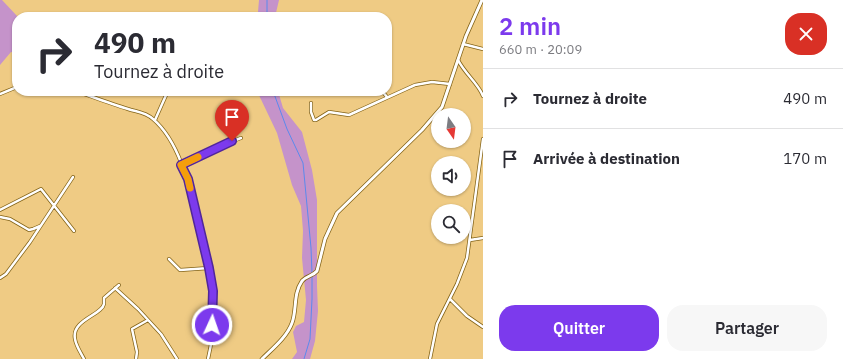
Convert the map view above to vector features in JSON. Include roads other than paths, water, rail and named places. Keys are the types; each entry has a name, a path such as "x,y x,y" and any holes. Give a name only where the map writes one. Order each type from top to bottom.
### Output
{"street":[{"path":"262,359 289,328 293,319 298,291 304,279 315,274 317,271 325,239 337,213 435,116 442,107 463,44 482,0"},
{"path":"463,44 483,49"},
{"path":"458,60 464,72 476,84 483,96"},
{"path":"392,95 415,85 425,83 432,82 450,84"},
{"path":"0,94 12,89"},
{"path":"91,96 144,113 155,120 171,141 188,179 209,268 213,299 211,339 208,359"},
{"path":"155,120 166,96"},
{"path":"310,103 312,116 314,120 316,120 329,112 349,115 387,97"},
{"path":"181,165 217,147 241,138"},
{"path":"471,232 483,139"},
{"path":"0,278 9,271 73,177"},
{"path":"0,210 40,189 54,204 74,231"},
{"path":"0,217 10,219 31,230 34,236"},
{"path":"31,230 40,226"},
{"path":"471,240 483,238"},
{"path":"430,359 437,324 464,268 469,244"},
{"path":"170,259 180,270 209,268"},
{"path":"84,359 74,338 77,329 84,321 102,308 104,305 104,298 119,285"},
{"path":"115,288 148,320 168,344 177,359"},
{"path":"450,299 467,316 483,326"},
{"path":"136,359 137,352 132,329 148,320"}],"waterway":[{"path":"267,0 267,12"},
{"path":"275,96 287,129 303,163 312,273"},
{"path":"304,359 310,339 312,277"}]}
